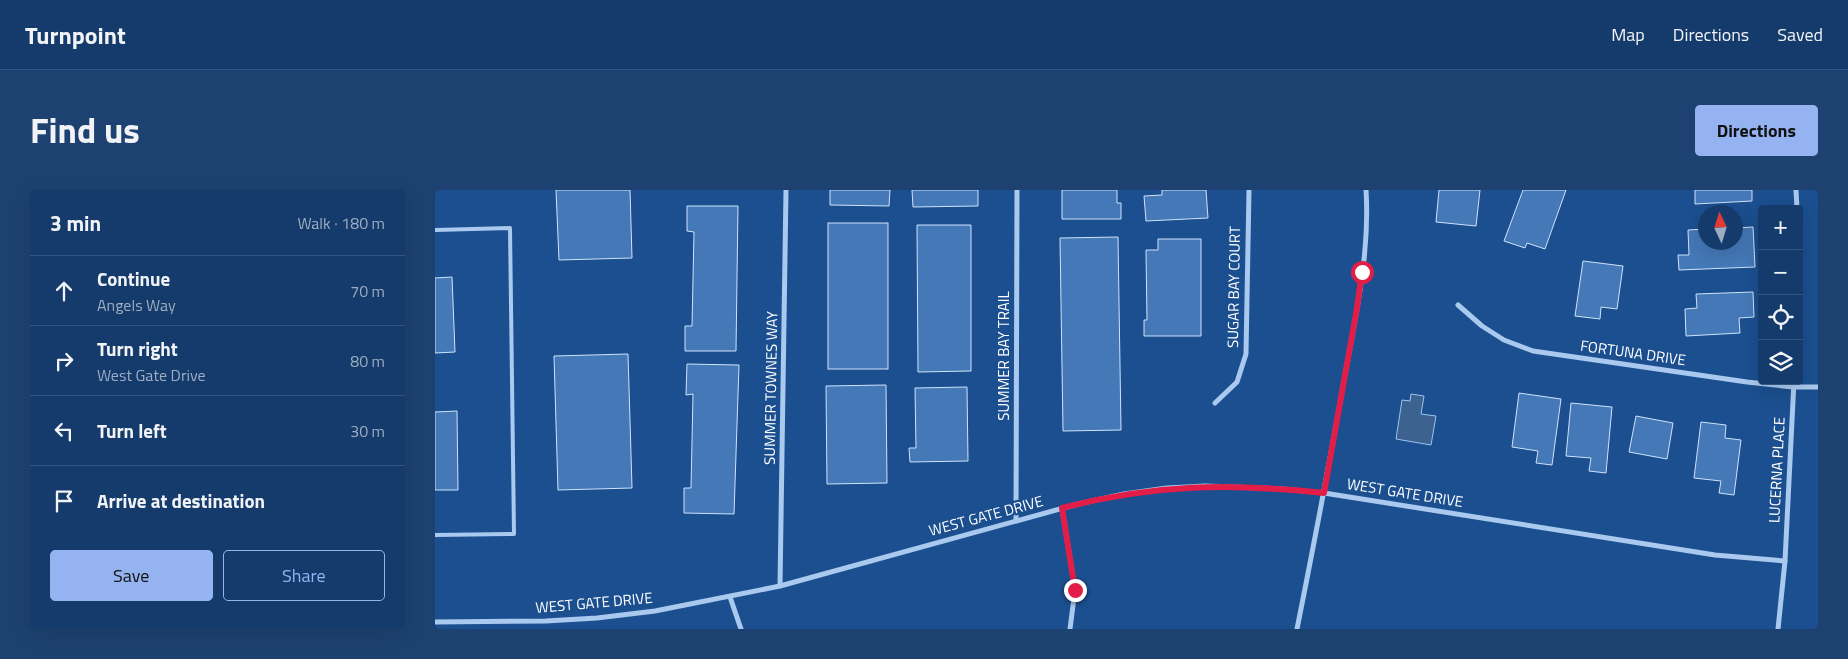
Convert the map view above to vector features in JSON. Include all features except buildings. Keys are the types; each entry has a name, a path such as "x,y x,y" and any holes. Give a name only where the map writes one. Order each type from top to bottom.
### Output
{"street":[{"name":"SUMMER TOWNES WAY","path":"780,586 786,190"},
{"name":"SUMMER BAY TRAIL","path":"1016,521 1017,190"},
{"name":"SUGAR BAY COURT","path":"1215,403 1237,382 1246,354 1249,190"},
{"path":"1297,629 1324,493 1357,308 1366,236 1367,190"},
{"path":"1796,190 1797,205"},
{"name":"FORTUNA DRIVE","path":"1458,305 1482,326 1504,340 1533,351 1758,382"},
{"name":"LUCERNA PLACE","path":"1777,629 1785,561 1793,385"},
{"name":"FORTUNA DRIVE","path":"1801,385 1818,387"},
{"name":"WEST GATE DRIVE","path":"435,622 546,621 597,618 655,611 780,586 1062,508 1124,494 1196,487 1243,486 1324,493 1715,555 1785,561"},
{"path":"1062,508 1075,590 1070,629"},
{"path":"731,597 741,629"}],"lane":[{"path":"435,230 510,228 514,534 435,535"}],"water":[{"path":"1411,394 1424,396 1421,414 1436,416 1431,445 1396,439 1402,400 1410,401"}],"route":[{"path":"1075,590 1062,508 1124,494 1167,488 1243,486 1324,493 1362,272"}]}
